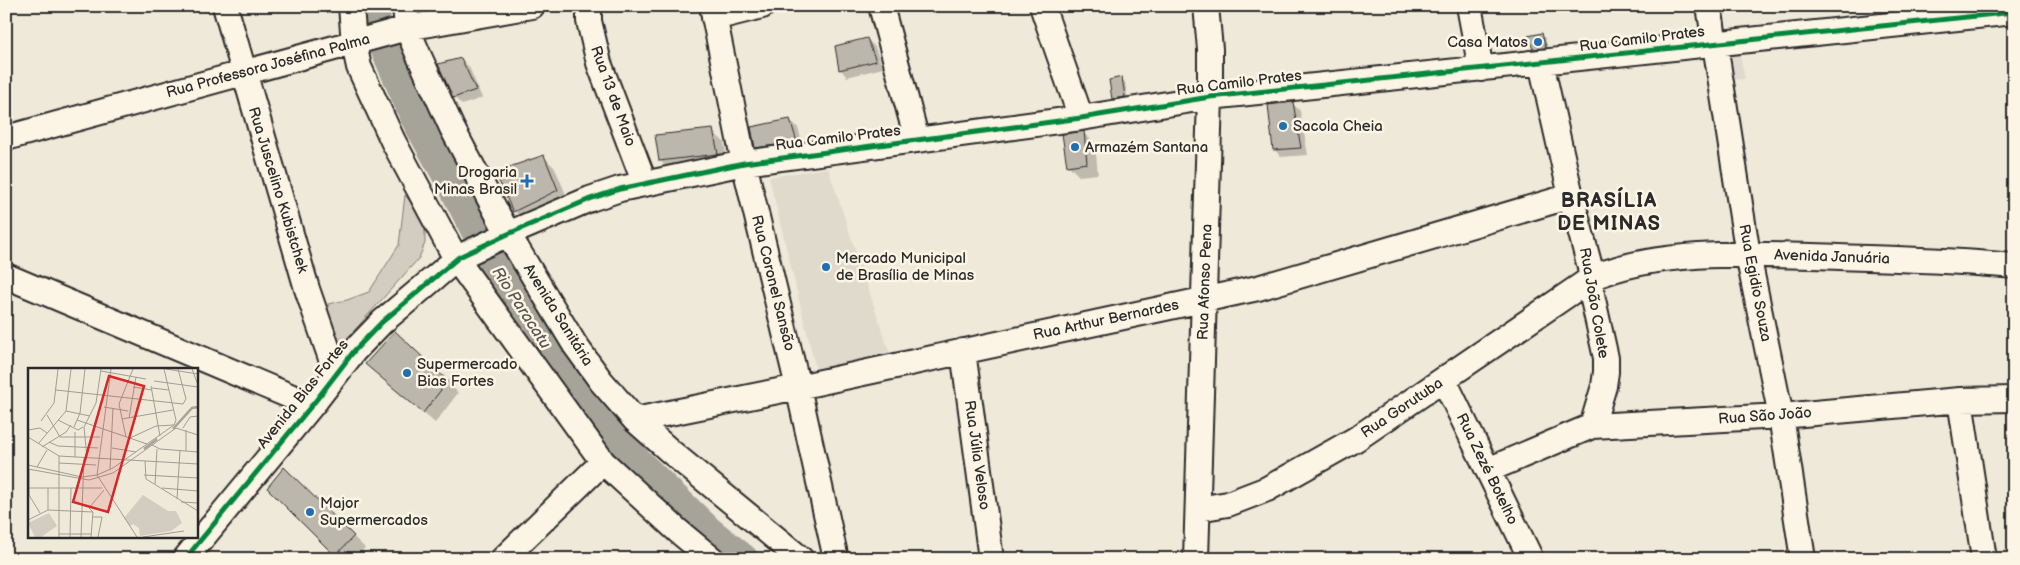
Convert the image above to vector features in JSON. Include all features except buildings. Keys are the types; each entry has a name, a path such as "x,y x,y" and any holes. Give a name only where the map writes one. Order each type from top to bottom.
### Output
{"street":[{"name":"Rua Juscelino Kubistchek","path":"225,6 307,289 336,373"},
{"path":"351,6 358,42 359,67 372,97 457,258 603,462 678,531 712,559"},
{"name":"Rua Professora Joséfina Palma","path":"6,138 358,42 403,21 532,6"},
{"name":"Rua 13 de Maio","path":"589,6 589,21 599,63 645,184"},
{"path":"713,12 762,6"},
{"path":"881,6 917,140"},
{"path":"1042,6 1081,118"},
{"name":"Rua Afonso Pena","path":"1196,559 1210,97 1210,49 1206,6"},
{"path":"1468,6 1481,69"},
{"name":"Rua Egidio Souza","path":"1709,6 1748,256 1781,416 1803,559"},
{"name":"Rua Coronel Sansão","path":"713,12 744,163 798,387 836,559"},
{"name":"Rua Camilo Prates","path":"457,258 590,199 620,189 744,163 1081,118 1210,97 2014,12"},
{"name":"Avenida Sanitária","path":"403,21 503,237 601,381 635,420 801,559"},
{"name":"Rua João Colete","path":"1541,63 1571,196 1592,278 1592,295 1604,343 1606,372 1592,426"},
{"name":"Rua Arthur Bernardes","path":"635,420 798,387 1258,288 1571,196"},
{"name":"Avenida Januária","path":"1592,278 1610,270 1658,260 1748,256 1910,260 2014,266"},
{"name":"Avenida Bias Fortes","path":"184,559 354,351 382,322 457,258"},
{"path":"6,276 311,405"},
{"name":"Rua Gorutuba","path":"1198,509 1228,504 1267,489 1356,438 1592,278"},
{"name":"Rua Júlia Veloso","path":"963,351 991,559"},
{"name":"Rua Zezé Botelho","path":"1444,380 1531,559"},
{"name":"Rua São João","path":"1488,470 1592,426 1781,416 1960,400 2014,399"},
{"path":"1960,400 1984,559"},
{"path":"503,559 603,462"}],"shaded area":[{"path":"1739,51 1745,79 1729,80 1722,53"},
{"name":"Mercado Municipal de Brasília de Minas","path":"828,168 891,357 819,382 769,177"},
{"path":"405,195 425,220 425,243 419,258 343,343 331,340 328,304 369,292 399,245"}],"waterway":[{"name":"Rio Paracatu","path":"374,6 376,26 416,118 504,285 576,390 637,462 708,531 743,559"}],"cycle path":[{"path":"185,559 317,399 354,351 382,322 459,257 590,199 620,189 744,163 1081,118 1210,97 2014,12"}],"place":[{"name":"Casa Matos","path":"1538,42"},
{"name":"Sacola Cheia","path":"1283,126"},
{"name":"Armazém Santana","path":"1075,147"},
{"name":"Drogaria Minas Brasil","path":"527,181"},
{"name":"Mercado Municipal de Brasília de Minas","path":"826,267"},
{"name":"Supermercado Bias Fortes","path":"407,373"},
{"name":"Major Supermercados","path":"310,512"}],"district":[{"name":"BRASÍLIA DE MINAS","path":"1609,212"}]}
